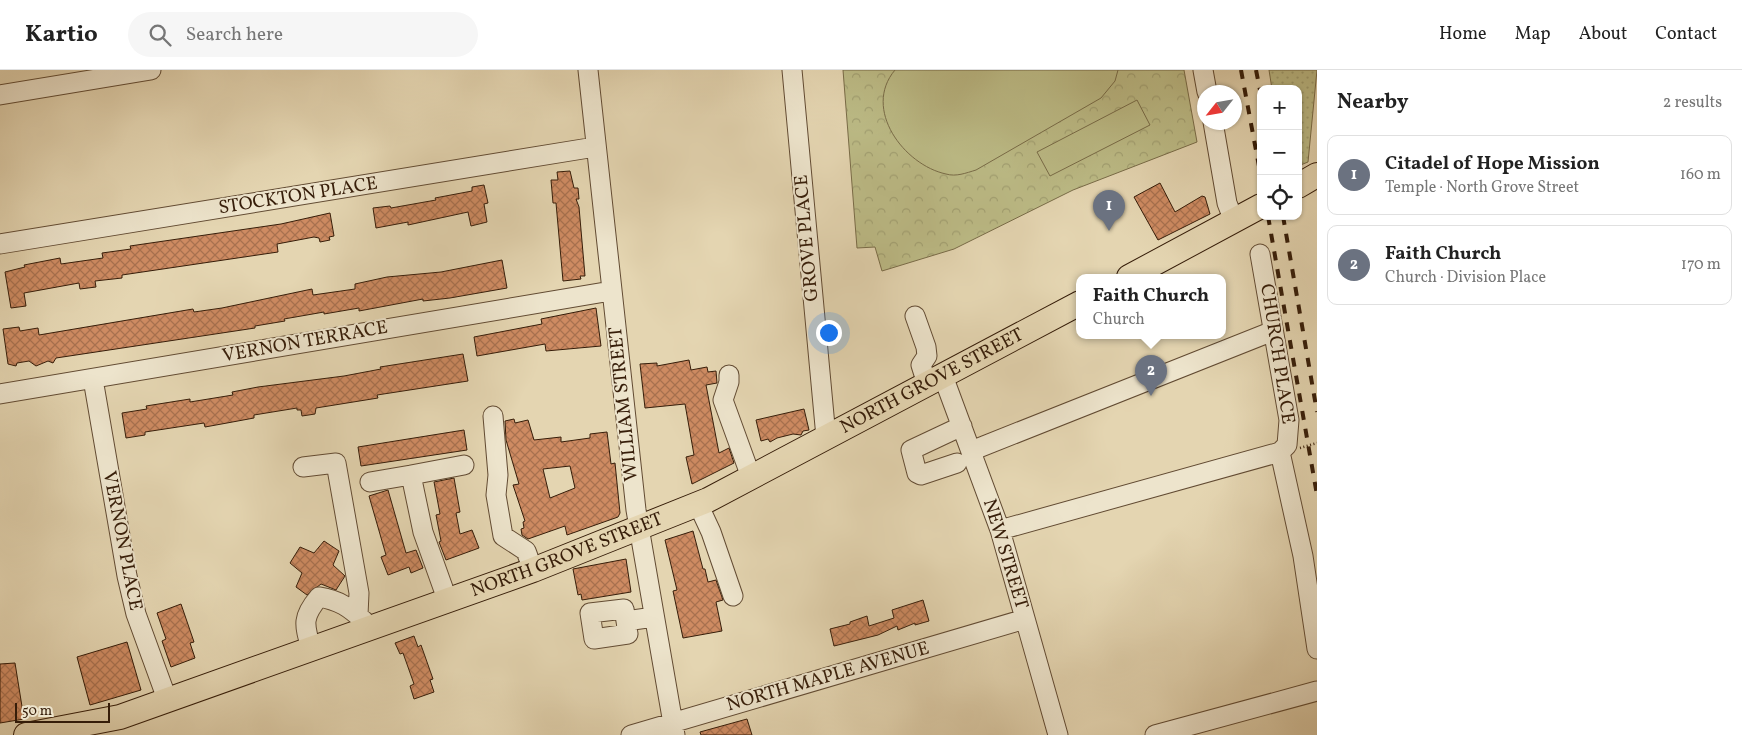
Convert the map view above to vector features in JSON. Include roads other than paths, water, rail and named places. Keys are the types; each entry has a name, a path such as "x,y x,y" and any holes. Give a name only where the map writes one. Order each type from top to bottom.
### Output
{"main road":[{"path":"1302,184 1317,176"},
{"path":"1135,274 1257,208"},
{"name":"NORTH GROVE STREET","path":"26,735 120,717 311,648 364,621 447,599 533,570 698,504 1076,305"}],"street":[{"path":"0,95 151,70"},
{"name":"WILLIAM STREET","path":"588,70 638,528 674,729"},
{"name":"GROVE PLACE","path":"792,70 826,437"},
{"path":"1203,70 1206,85"},
{"path":"1214,130 1227,203 1234,221"},
{"name":"STOCKTON PLACE","path":"0,244 595,147"},
{"name":"CHURCH PLACE","path":"1260,254 1289,420 1287,444 1280,452"},
{"name":"VERNON TERRACE","path":"0,394 611,290"},
{"name":"NEW STREET","path":"915,316 926,347 927,356 920,365 935,380 962,426 964,457 1000,530 1058,735"},
{"path":"962,426 911,450 917,472 921,475 1273,331"},
{"path":"729,375 729,382 723,400 751,477"},
{"name":"VERNON PLACE","path":"93,379 127,576 136,614 167,699"},
{"path":"493,416 498,476 496,495 503,536 526,551 533,570"},
{"path":"1000,530 1280,452 1303,556 1317,649"},
{"path":"303,467 336,464 364,621"},
{"path":"370,482 464,465"},
{"path":"412,475 423,532 447,599"},
{"path":"698,504 711,532 733,596"},
{"path":"311,648 304,625 308,610 319,598 334,600 350,608 364,621"},
{"path":"626,621 654,616"},
{"name":"NORTH MAPLE AVENUE","path":"631,735 674,729 1025,619"},
{"path":"1155,735 1317,691"}],"railway":[{"path":"1241,70 1261,175"},
{"path":"1256,70 1259,85"},
{"path":"1269,220 1317,495"},
{"path":"1284,220 1317,412"}],"place":[{"name":"Citadel of Hope Mission","path":"1109,231"},
{"name":"Faith Church","path":"1151,396"}]}
